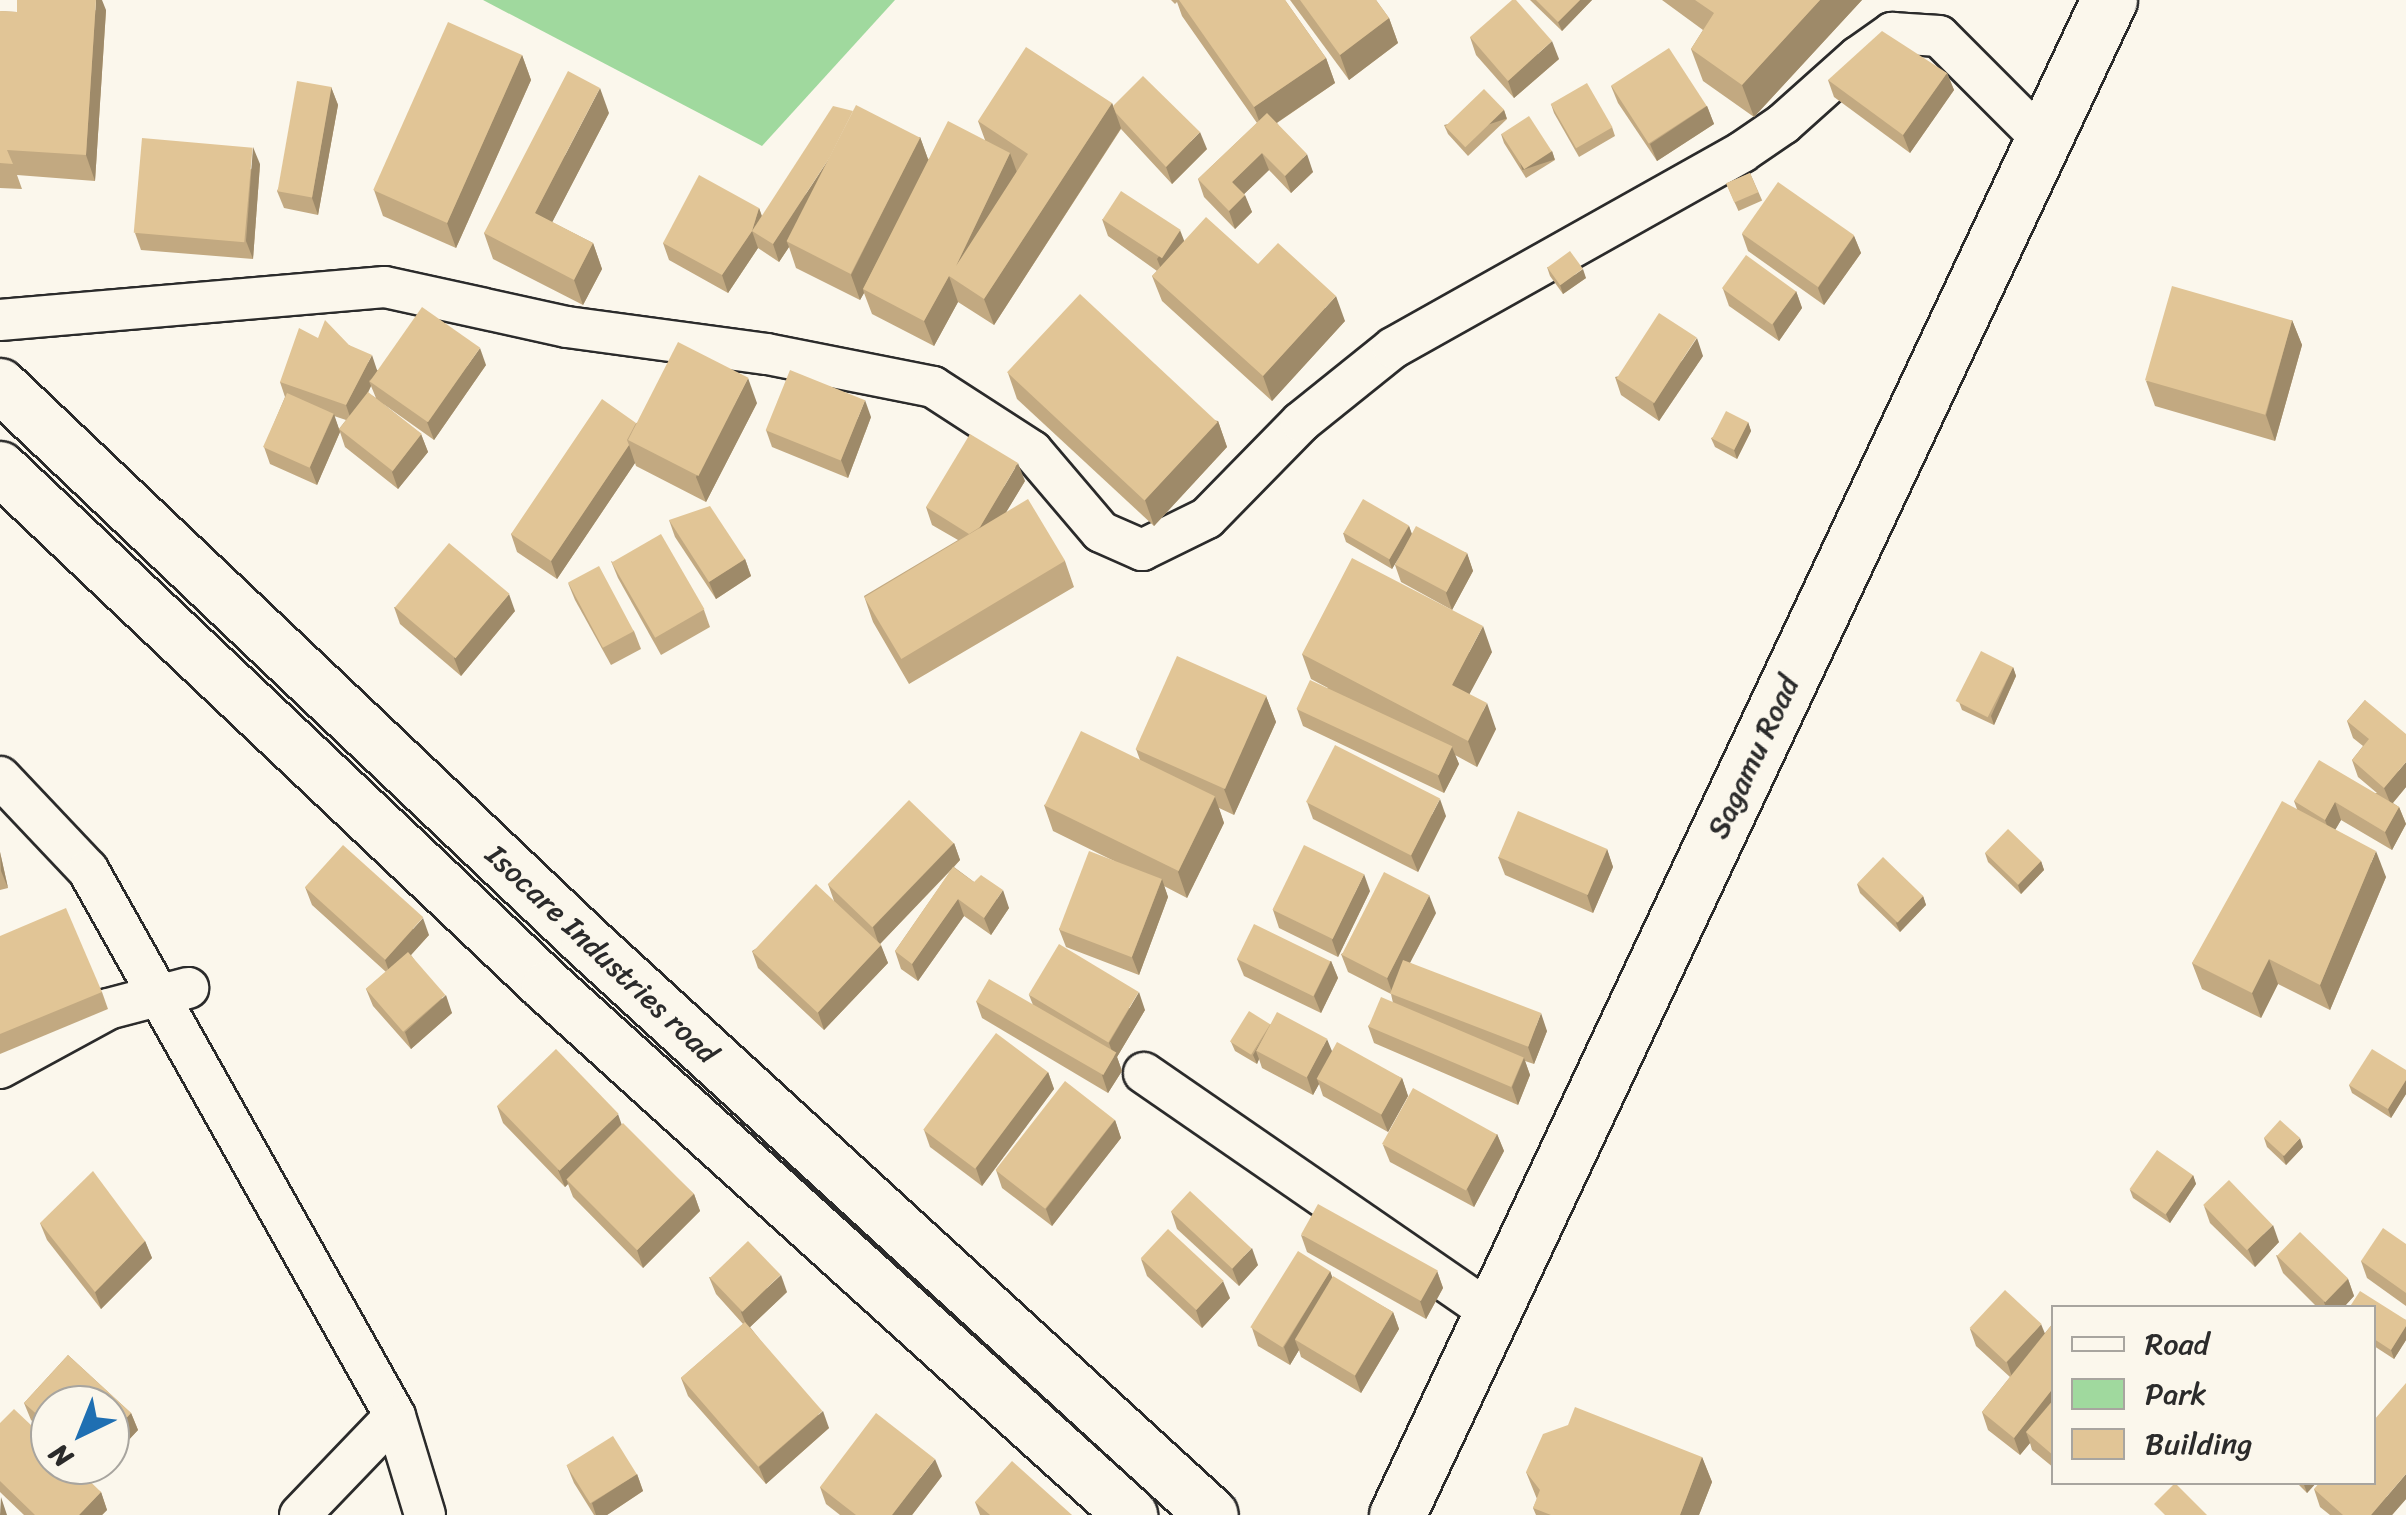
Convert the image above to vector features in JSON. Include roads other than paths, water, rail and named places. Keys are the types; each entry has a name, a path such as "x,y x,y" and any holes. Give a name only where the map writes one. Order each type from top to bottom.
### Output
{"highway":[{"name":"Sagamu Road","path":"1397,1515 2109,0"}],"street":[{"path":"0,320 385,287 567,327 767,354 932,387 1032,451 1101,532 1142,550 1207,518 1300,422 1393,348 1742,152 1892,33 1939,36 2041,138"},
{"name":"Isocare Industries road","path":"0,385 588,943 1212,1515"},
{"name":"Isocare Industries road","path":"0,468 548,988 1131,1515"},
{"path":"7,791 88,870 173,992 395,1416 426,1515"},
{"path":"548,988 588,943"},
{"path":"0,1068 84,1019 173,992"},
{"path":"1144,1073 1494,1314"},
{"path":"300,1515 395,1416"}]}
